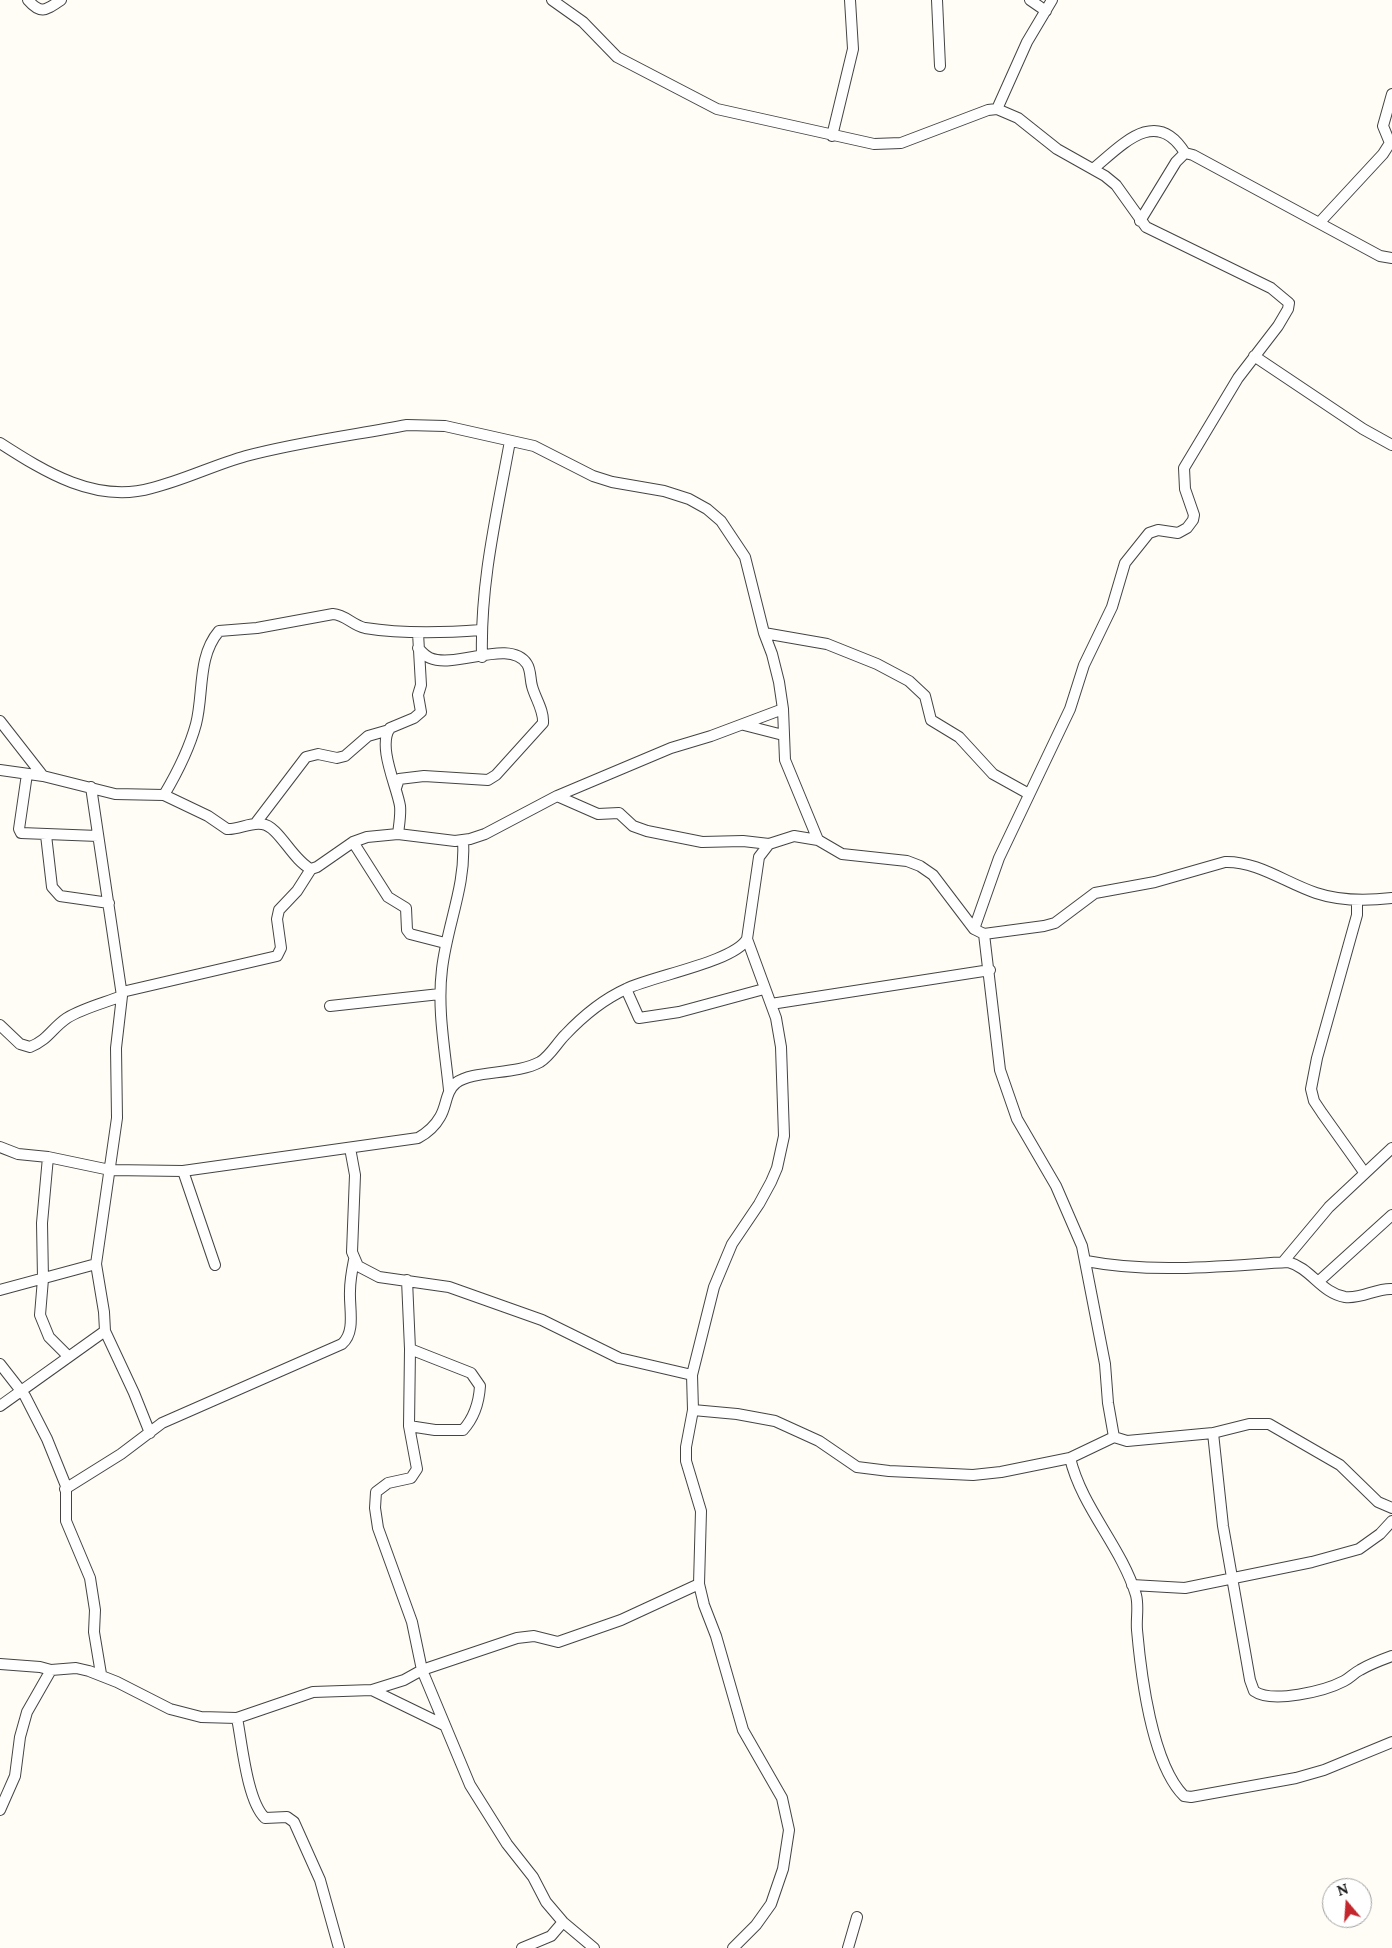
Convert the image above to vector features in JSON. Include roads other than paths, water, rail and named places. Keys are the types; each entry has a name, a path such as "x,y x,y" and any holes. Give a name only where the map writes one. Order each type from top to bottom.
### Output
{"street":[{"path":"28,0 36,9 40,10 61,0"},
{"path":"552,0 583,22 617,57 716,109 874,144 901,143 966,118 997,109 1018,118 1057,149 1093,169 1116,185 1140,221 1152,231 1271,288 1289,303 1288,310 1238,378 1184,468 1185,489 1194,514 1193,520 1187,528 1178,533 1158,530 1149,533 1125,562 1112,607 1084,664 1070,709 999,858 974,928"},
{"path":"832,136 848,77 853,49 850,0"},
{"path":"937,0 940,66"},
{"path":"1030,0 1046,11"},
{"path":"997,109 1027,42 1052,0"},
{"path":"1320,222 1374,165 1389,145 1390,140 1383,126 1392,94"},
{"path":"1093,169 1146,131 1166,132 1179,143 1185,153"},
{"path":"1185,153 1193,154 1380,256 1392,258"},
{"path":"1140,221 1176,162 1185,153"},
{"path":"1254,356 1363,429 1392,445"},
{"path":"0,443 25,461 59,479 88,488 117,492 149,489 246,456 407,424 445,426 510,441 551,454 593,476 664,491 689,499 708,509 731,534 745,557 764,633 772,654 783,709 783,735 788,770 818,840"},
{"path":"482,657 481,630 488,558 510,441"},
{"path":"164,795 182,764 196,724 203,668 212,643 220,631 266,627 333,614 340,615 355,625 364,628 418,633 481,630"},
{"path":"255,824 306,757 318,754 338,758 344,756 368,736 389,730 414,718 421,712 418,633"},
{"path":"764,633 805,638 834,646 909,681 925,696 931,720 960,737 999,778 1029,794"},
{"path":"396,788 399,779 412,776 488,780 496,775 541,726 543,717 532,687 528,665 522,658 500,653 482,657 433,659 418,648"},
{"path":"0,1025 20,1044 30,1047 47,1038 61,1023 75,1014 122,994 277,956 281,948 277,919 279,910 296,891 310,869 317,867 353,842 379,835 398,834 463,841 485,834 557,796 671,748 783,709"},
{"path":"0,720 43,776"},
{"path":"744,724 783,735"},
{"path":"389,730 386,736 387,756 400,808 398,834"},
{"path":"0,770 43,776 115,794 164,795 208,816 222,828 231,830 255,824 265,824 273,829 297,858 310,869"},
{"path":"27,774 19,829 25,835 98,836"},
{"path":"91,787 122,994 116,1048 117,1118 96,1264 104,1312 105,1331 134,1393 150,1433"},
{"path":"557,796 598,814 619,813 633,826 647,831 702,842 743,841 769,844 794,836 818,840 842,854 908,861 920,866 933,875 974,928 984,934 1055,923 1095,893 1155,882 1225,862 1236,862 1264,871 1315,893 1357,900 1392,898"},
{"path":"46,835 52,887 55,893 60,896 109,903"},
{"path":"0,1147 18,1154 48,1157 110,1170 182,1171 418,1138 441,1117 449,1090 440,994 446,943 463,873 463,841"},
{"path":"353,842 388,897 406,908 410,934 446,943"},
{"path":"449,1090 461,1080 512,1072 540,1062 592,1010 626,989 724,956 743,946 747,939 757,866 763,850 769,844"},
{"path":"1357,900 1357,915 1311,1088 1318,1107 1364,1172"},
{"path":"984,934 990,970 996,1048 1000,1070 1025,1136 1056,1186 1074,1224 1086,1262 1105,1364 1108,1403 1114,1437"},
{"path":"733,1948 756,1925 771,1904 783,1870 788,1830 782,1798 749,1744 737,1715 722,1654 699,1584 701,1511 686,1461 686,1447 693,1410 692,1375 700,1338 722,1266 732,1244 768,1187 777,1168 784,1122 781,1047 776,1018 747,939"},
{"path":"771,1004 990,970"},
{"path":"626,989 639,1018 679,1012 764,989"},
{"path":"330,1006 440,994"},
{"path":"65,1489 150,1433 162,1423 321,1356 346,1340 350,1329 350,1291 354,1260 355,1175 350,1148"},
{"path":"1283,1262 1329,1207 1364,1172 1392,1148"},
{"path":"48,1157 42,1223 43,1279 39,1306 41,1321 49,1337 68,1356"},
{"path":"182,1171 215,1265"},
{"path":"1318,1282 1392,1215"},
{"path":"354,1260 358,1266 379,1277 449,1287 542,1320 619,1358 692,1375"},
{"path":"1086,1262 1117,1267 1159,1270 1283,1262 1300,1266 1332,1293 1347,1297 1392,1289"},
{"path":"0,1290 96,1264"},
{"path":"407,1280 410,1350 409,1426 416,1469 414,1475 381,1486 376,1492 375,1508 387,1555 412,1622 422,1670 478,1801 517,1858 533,1877 546,1902 564,1922 594,1948"},
{"path":"0,1406 105,1331"},
{"path":"409,1426 436,1430 463,1430 479,1400 480,1386 471,1373 410,1350"},
{"path":"0,1364 21,1391 47,1439 66,1486 66,1521 90,1578 94,1632 101,1674"},
{"path":"693,1410 737,1414 775,1421 819,1441 857,1467 865,1469 973,1475 1018,1469 1070,1458 1114,1437 1127,1441 1213,1433 1249,1424 1269,1424 1340,1465 1378,1502 1392,1508"},
{"path":"1213,1433 1223,1526 1250,1680 1254,1691 1270,1698 1290,1696 1343,1682 1361,1669 1392,1656"},
{"path":"1070,1458 1074,1476 1132,1585 1138,1606 1137,1628 1141,1662 1154,1732 1168,1773 1184,1796 1191,1798 1296,1778 1324,1770 1392,1742"},
{"path":"1132,1585 1186,1588 1348,1553 1370,1542 1392,1521"},
{"path":"0,1664 40,1667 51,1670 76,1668 101,1674 170,1709 201,1717 237,1718 313,1692 372,1690 404,1680 422,1670 517,1638 534,1636 558,1642 621,1620 699,1584"},
{"path":"0,1810 15,1776 20,1737 27,1712 51,1670"},
{"path":"372,1690 444,1724"},
{"path":"237,1718 259,1812 265,1818 287,1816 294,1822 320,1880 339,1948"},
{"path":"848,1948 857,1917"},
{"path":"522,1948 551,1936 564,1922"}]}
